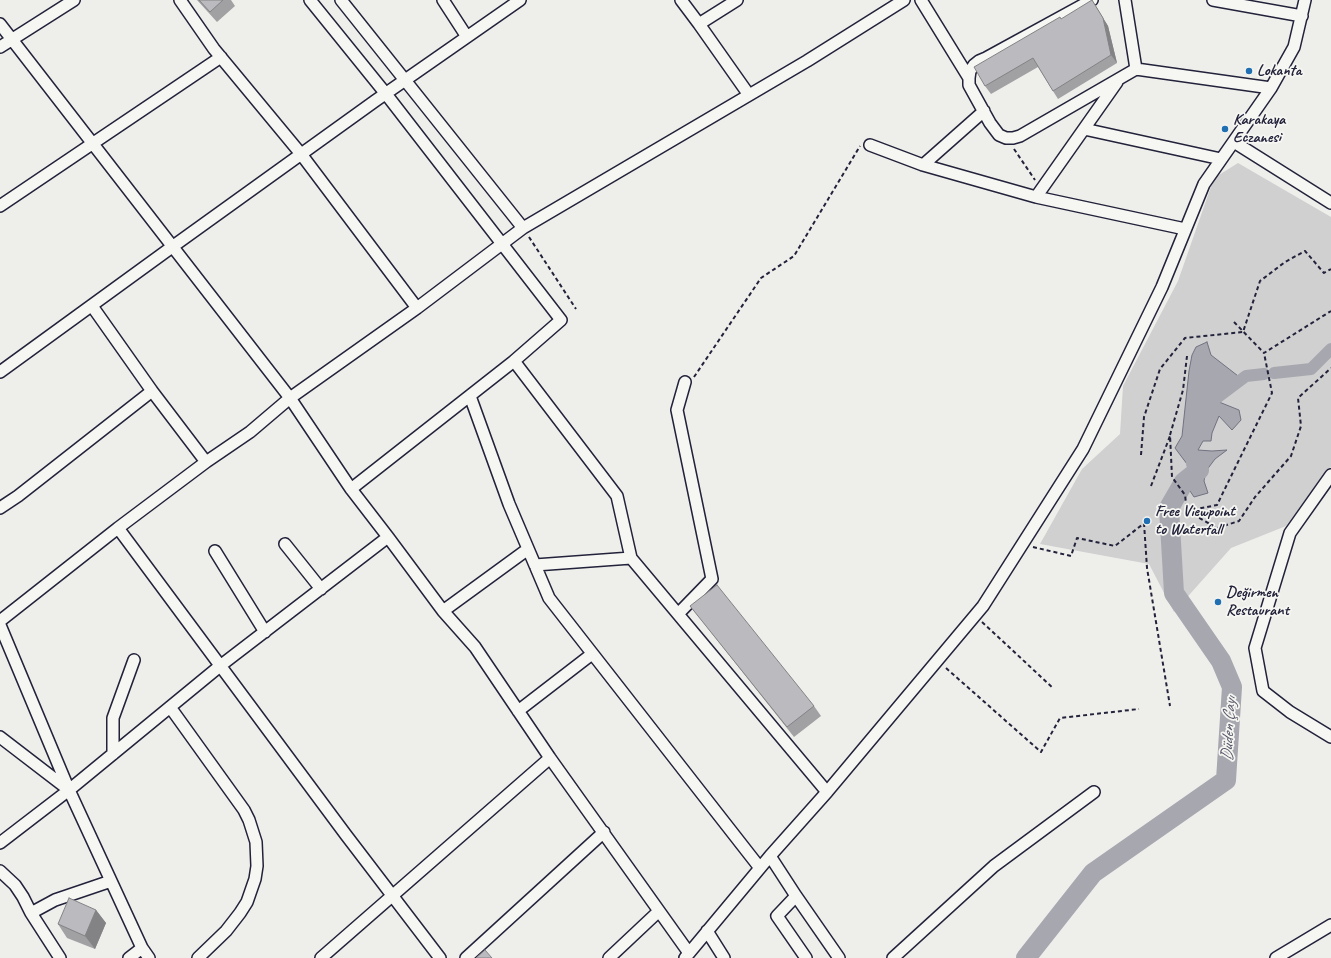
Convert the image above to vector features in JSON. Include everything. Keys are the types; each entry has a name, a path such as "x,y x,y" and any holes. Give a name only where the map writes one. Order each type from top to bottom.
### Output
{"street":[{"path":"0,47 74,0"},
{"path":"180,0 221,57 301,154 417,308"},
{"path":"310,0 386,94 561,320 514,361 351,489"},
{"path":"342,0 523,228"},
{"path":"443,0 467,37"},
{"path":"0,372 301,154 520,0"},
{"path":"681,0 700,24 749,95"},
{"path":"700,24 738,0"},
{"path":"0,621 118,528 206,462 250,432 290,398 417,308 523,228 853,33 904,0"},
{"path":"921,0 969,78"},
{"path":"1092,0 974,65 970,71 969,85 990,123 999,135 1006,138 1020,136 1136,69 1271,88"},
{"path":"1125,0 1136,69"},
{"path":"1213,0 1302,16"},
{"path":"0,24 290,398 351,489 388,536 443,611 474,647 550,758 659,911 687,956 770,856 827,792 984,606 1083,449 1162,287 1204,184 1271,88 1294,47 1305,0"},
{"path":"0,206 221,57"},
{"path":"1039,193 1120,78"},
{"path":"923,165 984,111"},
{"path":"1084,129 1221,159"},
{"path":"1234,142 1331,203"},
{"path":"870,145 923,165 1186,230"},
{"path":"92,306 152,391 206,462"},
{"path":"514,361 617,496 631,558 827,792"},
{"path":"678,614 712,579 677,410 685,382"},
{"path":"0,508 18,496 152,391"},
{"path":"470,396 509,504 549,598 760,868"},
{"path":"1331,475 1290,533 1255,648 1263,691 1290,712 1331,737"},
{"path":"118,528 346,835 440,958"},
{"path":"0,843 69,790 220,666 388,536"},
{"path":"285,544 320,589"},
{"path":"443,611 528,549"},
{"path":"215,551 265,632"},
{"path":"534,565 631,558"},
{"path":"0,625 69,790 142,948 149,958"},
{"path":"518,711 592,654"},
{"path":"113,754 113,718 134,660"},
{"path":"170,707 244,810 256,842 257,866 255,879 247,902 226,931 198,958"},
{"path":"0,737 69,790"},
{"path":"321,958 394,896 550,758"},
{"path":"893,958 994,866 1094,792"},
{"path":"466,958 604,832"},
{"path":"770,856 836,955 824,958"},
{"path":"0,871 15,886 23,897 31,913 60,958"},
{"path":"31,913 55,900 111,881"},
{"path":"796,896 778,916 806,958"},
{"path":"608,958 659,911"},
{"path":"1276,958 1331,925"},
{"path":"707,931 724,958"},
{"path":"129,958 142,948"}],"path":[{"path":"1006,138 1039,193"},
{"path":"685,382 695,376 761,278 794,256 860,145 870,145"},
{"path":"523,228 576,309"},
{"path":"1243,332 1260,281 1285,262 1305,252 1324,273 1331,269"},
{"path":"1264,354 1331,311"},
{"path":"1186,511 1216,505 1272,393 1264,354 1234,322"},
{"path":"1141,455 1144,417 1160,369 1185,338 1243,332"},
{"path":"1151,486 1170,435 1183,390 1187,356"},
{"path":"1186,511 1217,528 1239,521 1254,497 1291,456 1301,426 1298,398 1331,368"},
{"path":"1170,435 1172,477 1185,495 1186,511"},
{"path":"1022,544 1071,556 1077,538 1115,546 1147,521"},
{"path":"1144,523 1147,568 1170,706"},
{"path":"975,616 1053,688"},
{"path":"938,660 1041,752 1060,718 1139,709"}],"shaded area":[{"path":"1238,163 1331,217 1331,467 1286,526 1231,548 1174,612 1149,564 1040,544 1082,469 1120,434 1123,386 1178,281 1214,178"},
{"path":"1207,342 1211,355 1242,379 1240,382 1223,387 1214,400 1239,410 1241,420 1232,430 1219,416 1212,433 1211,441 1203,441 1198,450 1227,450 1215,459 1206,471 1204,481 1208,493 1194,497 1184,482 1190,468 1175,448 1182,436 1192,355 1196,347"}],"building":[{"path":"199,0 223,0 210,12"},
{"path":"1092,0 1103,18 1111,55 1053,91 1033,58 985,86 974,67 1060,17 1061,19"},
{"path":"717,585 814,706 787,727 690,606"},
{"path":"69,898 96,910 85,936 58,924"},
{"path":"485,950 492,958 476,958"}],"waterway":[{"path":"1274,373 1311,369 1331,349"},
{"path":"1202,409 1246,376 1264,374"},
{"name":"Düden Çayı","path":"1026,958 1093,873 1226,780 1232,687 1221,661 1174,593 1169,508 1184,482 1199,470 1196,463"}],"place":[{"name":"Lokanta","path":"1249,71"},
{"name":"Karakaya Eczanesi","path":"1225,129"},
{"name":"Free Viewpoint to Waterfall","path":"1147,521"},
{"name":"Değirmen Restaurant","path":"1218,602"}]}
